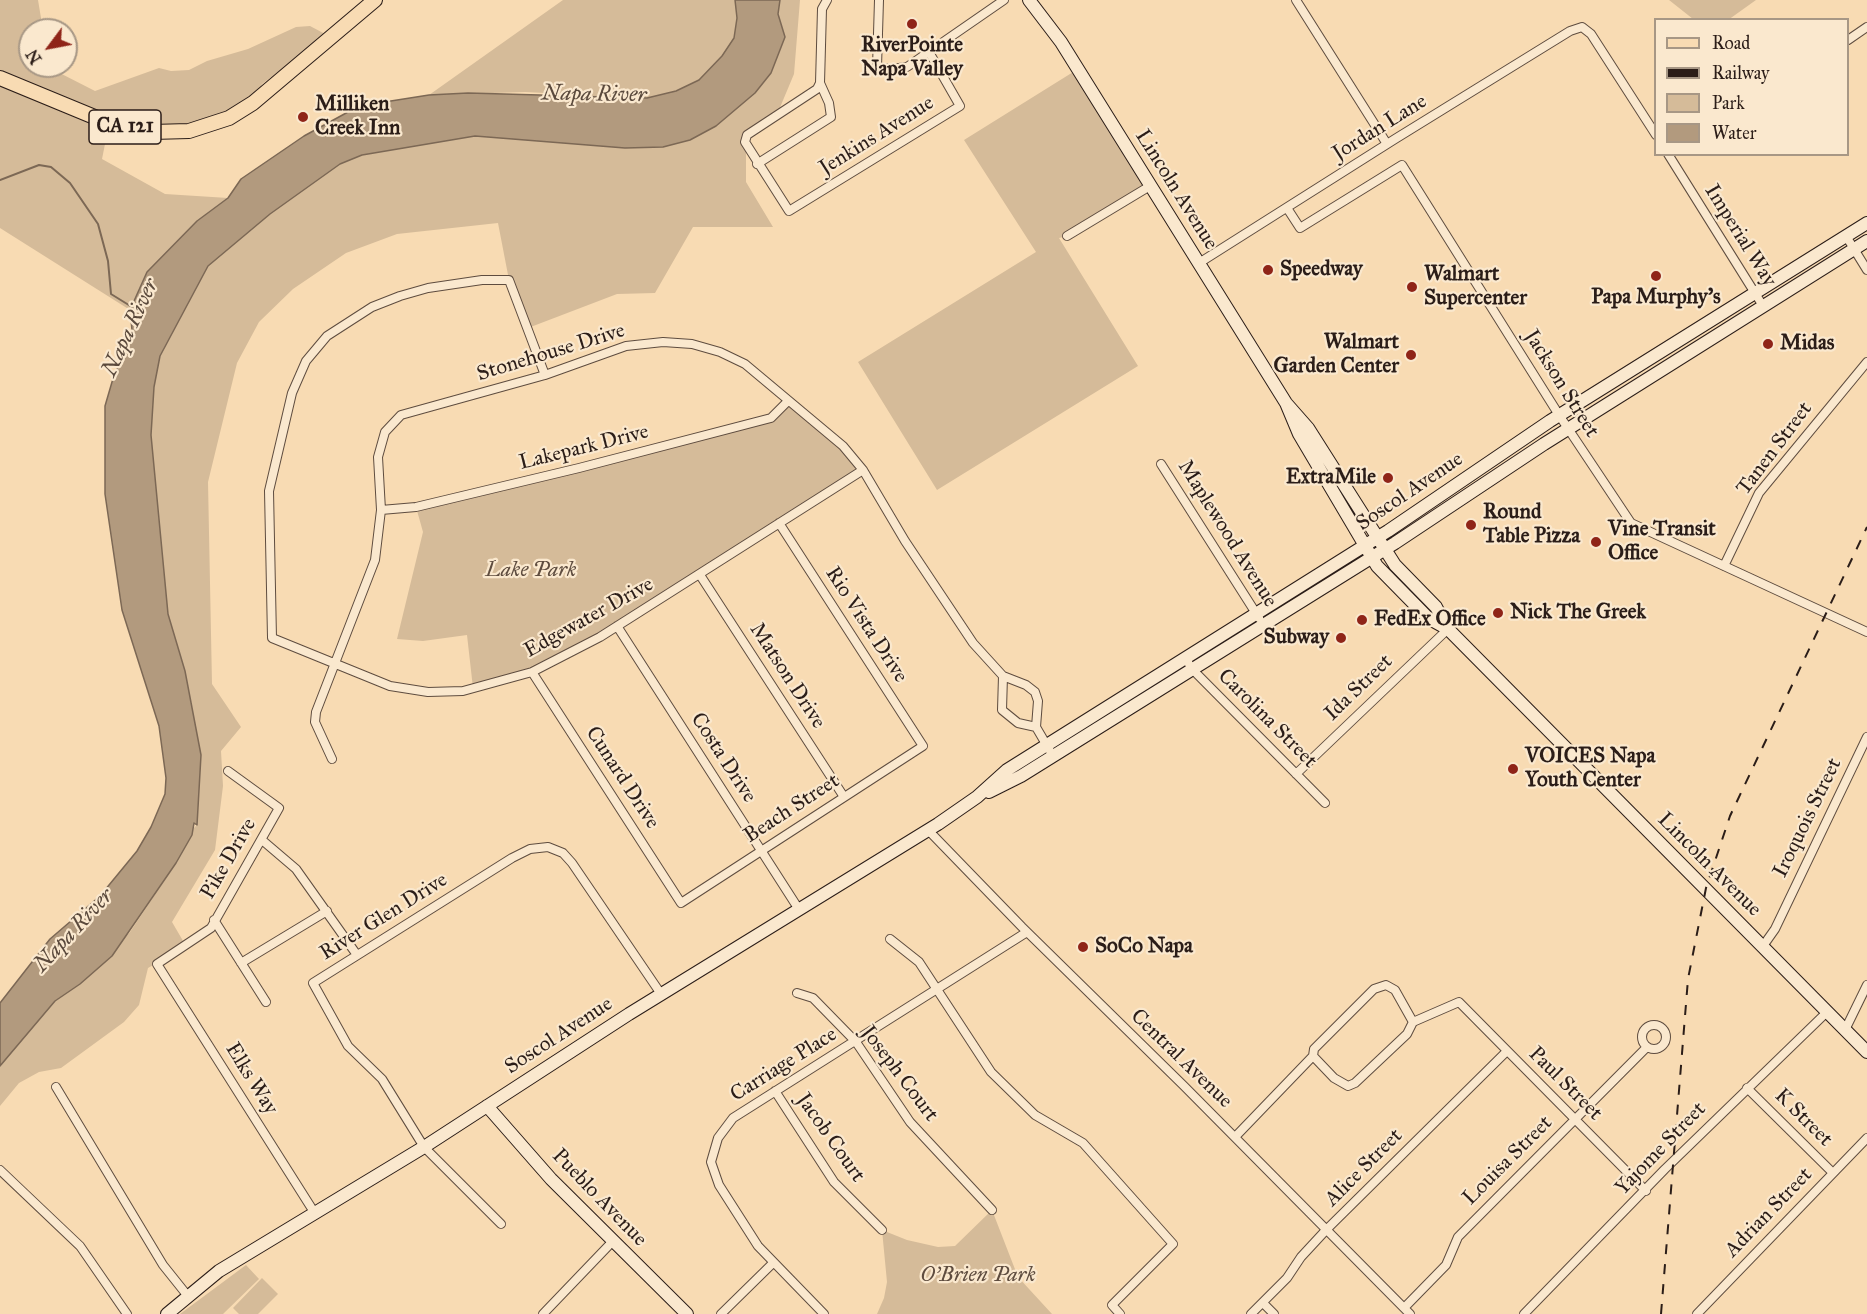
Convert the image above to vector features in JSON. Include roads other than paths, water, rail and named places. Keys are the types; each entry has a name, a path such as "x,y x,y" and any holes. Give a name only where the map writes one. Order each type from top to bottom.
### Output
{"main road":[{"name":"CA 121","path":"0,78 109,123 152,132 189,131 229,118 253,103 375,0"},
{"name":"Lincoln Avenue","path":"1029,0 1061,42 1286,403 1299,434 1371,558 1428,618 1448,629"},
{"name":"Soscol Avenue","path":"167,1314 187,1295 219,1271 424,1147 661,994 928,830 978,797 1007,770 1050,750 1260,619 1364,546 1559,416 1867,223"},
{"name":"Soscol Avenue","path":"1260,619 1371,558 1567,429 1867,241"},
{"name":"Lincoln Avenue","path":"1286,403 1308,428 1377,538 1403,574 1436,607 1448,629 1867,1052"},
{"name":"Pueblo Avenue","path":"487,1106 551,1179 687,1314"}],"street":[{"path":"820,83 814,93 747,135 745,142 757,164 831,117 830,103 820,83 822,9 827,0"},
{"path":"879,0 877,67 900,69 929,52 1004,0"},
{"path":"1296,0 1387,144"},
{"name":"Jordan Lane","path":"1199,263 1570,31 1582,27 1591,34 1654,132"},
{"path":"1849,39 1867,27"},
{"name":"Jenkins Avenue","path":"757,164 789,211 960,106 929,52"},
{"name":"Imperial Way","path":"1669,156 1763,306"},
{"name":"Jackson Street","path":"1287,207 1300,228 1402,165 1567,429 1631,523 1867,632"},
{"path":"1067,236 1150,186"},
{"path":"1846,236 1867,270"},
{"name":"Edgewater Drive","path":"545,375 509,280 428,288 400,296 372,307 327,336 306,361 296,384 269,491 272,638 390,686 428,692 463,691 532,672 617,627 862,470"},
{"name":"Stonehouse Drive","path":"332,759 315,722 316,712 375,560 381,510 378,457 385,432 400,416 545,375 626,346 663,342 692,344 720,352 745,364 843,446 862,470 973,643 1003,676 1026,685 1035,692 1038,701 1036,727"},
{"name":"Tanen Street","path":"1724,566 1759,493 1867,362"},
{"name":"Lakepark Drive","path":"381,510 416,507 579,468 771,418 788,401"},
{"name":"Maplewood Avenue","path":"1161,464 1260,619"},
{"name":"Rio Vista Drive","path":"779,523 923,746"},
{"name":"Matson Drive","path":"699,575 844,797"},
{"name":"Costa Drive","path":"617,627 798,908"},
{"name":"Ida Street","path":"1296,774 1448,629"},
{"name":"Carolina Street","path":"1189,664 1325,803"},
{"name":"Cunard Drive","path":"532,672 681,903"},
{"path":"1003,676 1002,710 1018,723 1036,727 1050,750"},
{"name":"Iroquois Street","path":"1763,946 1775,929 1867,737"},
{"name":"Beach Street","path":"681,903 923,746"},
{"name":"Pike Drive","path":"157,964 205,933 279,808 228,771"},
{"name":"Central Avenue","path":"928,830 1027,932 1407,1311"},
{"path":"262,840 296,869 357,955"},
{"name":"River Glen Drive","path":"501,1224 424,1147 382,1079 348,1046 313,983 512,858 530,849 548,847 563,853 572,863 661,994"},
{"path":"242,963 327,911"},
{"path":"214,921 266,1002"},
{"name":"Carriage Place","path":"824,1314 758,1246 719,1185 711,1162 716,1144 725,1127 733,1118 1027,932"},
{"path":"890,939 919,962 991,1072 1035,1115 1083,1143 1173,1244 1112,1305 1120,1314"},
{"name":"Elks Way","path":"157,964 314,1212"},
{"path":"1235,1137 1313,1056 1314,1049 1374,989 1386,985 1395,990 1413,1022 1407,1034 1355,1083 1348,1086 1334,1078 1313,1056"},
{"path":"1845,1030 1867,986"},
{"name":"Joseph Court","path":"797,993 813,998 856,1042 909,1122 992,1210"},
{"name":"Paul Street","path":"1413,1022 1459,1002 1646,1191"},
{"name":"Yajome Street","path":"1524,1314 1748,1088 1827,1012"},
{"name":"Louisa Street","path":"1407,1311 1446,1265 1458,1237 1647,1047"},
{"name":"Alice Street","path":"1251,1314 1326,1230 1507,1051"},
{"path":"56,1087 164,1265 187,1295"},
{"name":"K Street","path":"1748,1088 1833,1173"},
{"name":"Jacob Court","path":"775,1091 834,1182 882,1230"},
{"name":"Adrian Street","path":"1697,1314 1867,1138"},
{"path":"0,1170 80,1246 127,1314"},
{"path":"543,1314 614,1241"},
{"path":"722,1314 772,1263"},
{"path":"1263,1303 1274,1314"}],"water":[{"name":"Napa River","path":"735,0 780,0 778,14 785,37 771,73 755,93 716,126 690,140 663,147 625,148 475,136 362,155 340,164 270,214 208,266 160,356 154,387 151,435 168,614 185,671 201,755 197,825 194,823 192,835 176,863 112,956 80,984 55,1001 0,1066 0,1003 50,939 100,896 137,851 151,827 165,794 166,778 159,726 122,610 105,494 105,406 132,330 130,310 147,272 197,221 228,198 241,179 304,136 359,106 429,95 468,93 647,98 676,91 699,80 722,56 734,38 737,18"}],"waterway":[{"name":"Napa River","path":"0,180 39,165 51,167 70,183 98,224 108,261 111,294 132,307"}],"railway":[{"path":"1661,1314 1688,979 1706,888 1730,816 1867,527"}],"place":[{"name":"RiverPointe Napa Valley","path":"912,24"},
{"name":"Milliken Creek Inn","path":"303,117"},
{"name":"Speedway","path":"1268,270"},
{"name":"Papa Murphy's","path":"1656,276"},
{"name":"Walmart Supercenter","path":"1412,287"},
{"name":"Midas","path":"1768,344"},
{"name":"Walmart Garden Center","path":"1411,355"},
{"name":"ExtraMile","path":"1388,478"},
{"name":"Round Table Pizza","path":"1471,525"},
{"name":"Vine Transit Office","path":"1596,542"},
{"name":"Nick The Greek","path":"1498,613"},
{"name":"FedEx Office","path":"1362,620"},
{"name":"Subway","path":"1341,638"},
{"name":"VOICES Napa Youth Center","path":"1513,769"},
{"name":"SoCo Napa","path":"1083,947"}],"park label":[{"name":"Lake Park","path":"531,571"},
{"name":"O'Brien Park","path":"978,1276"}]}
